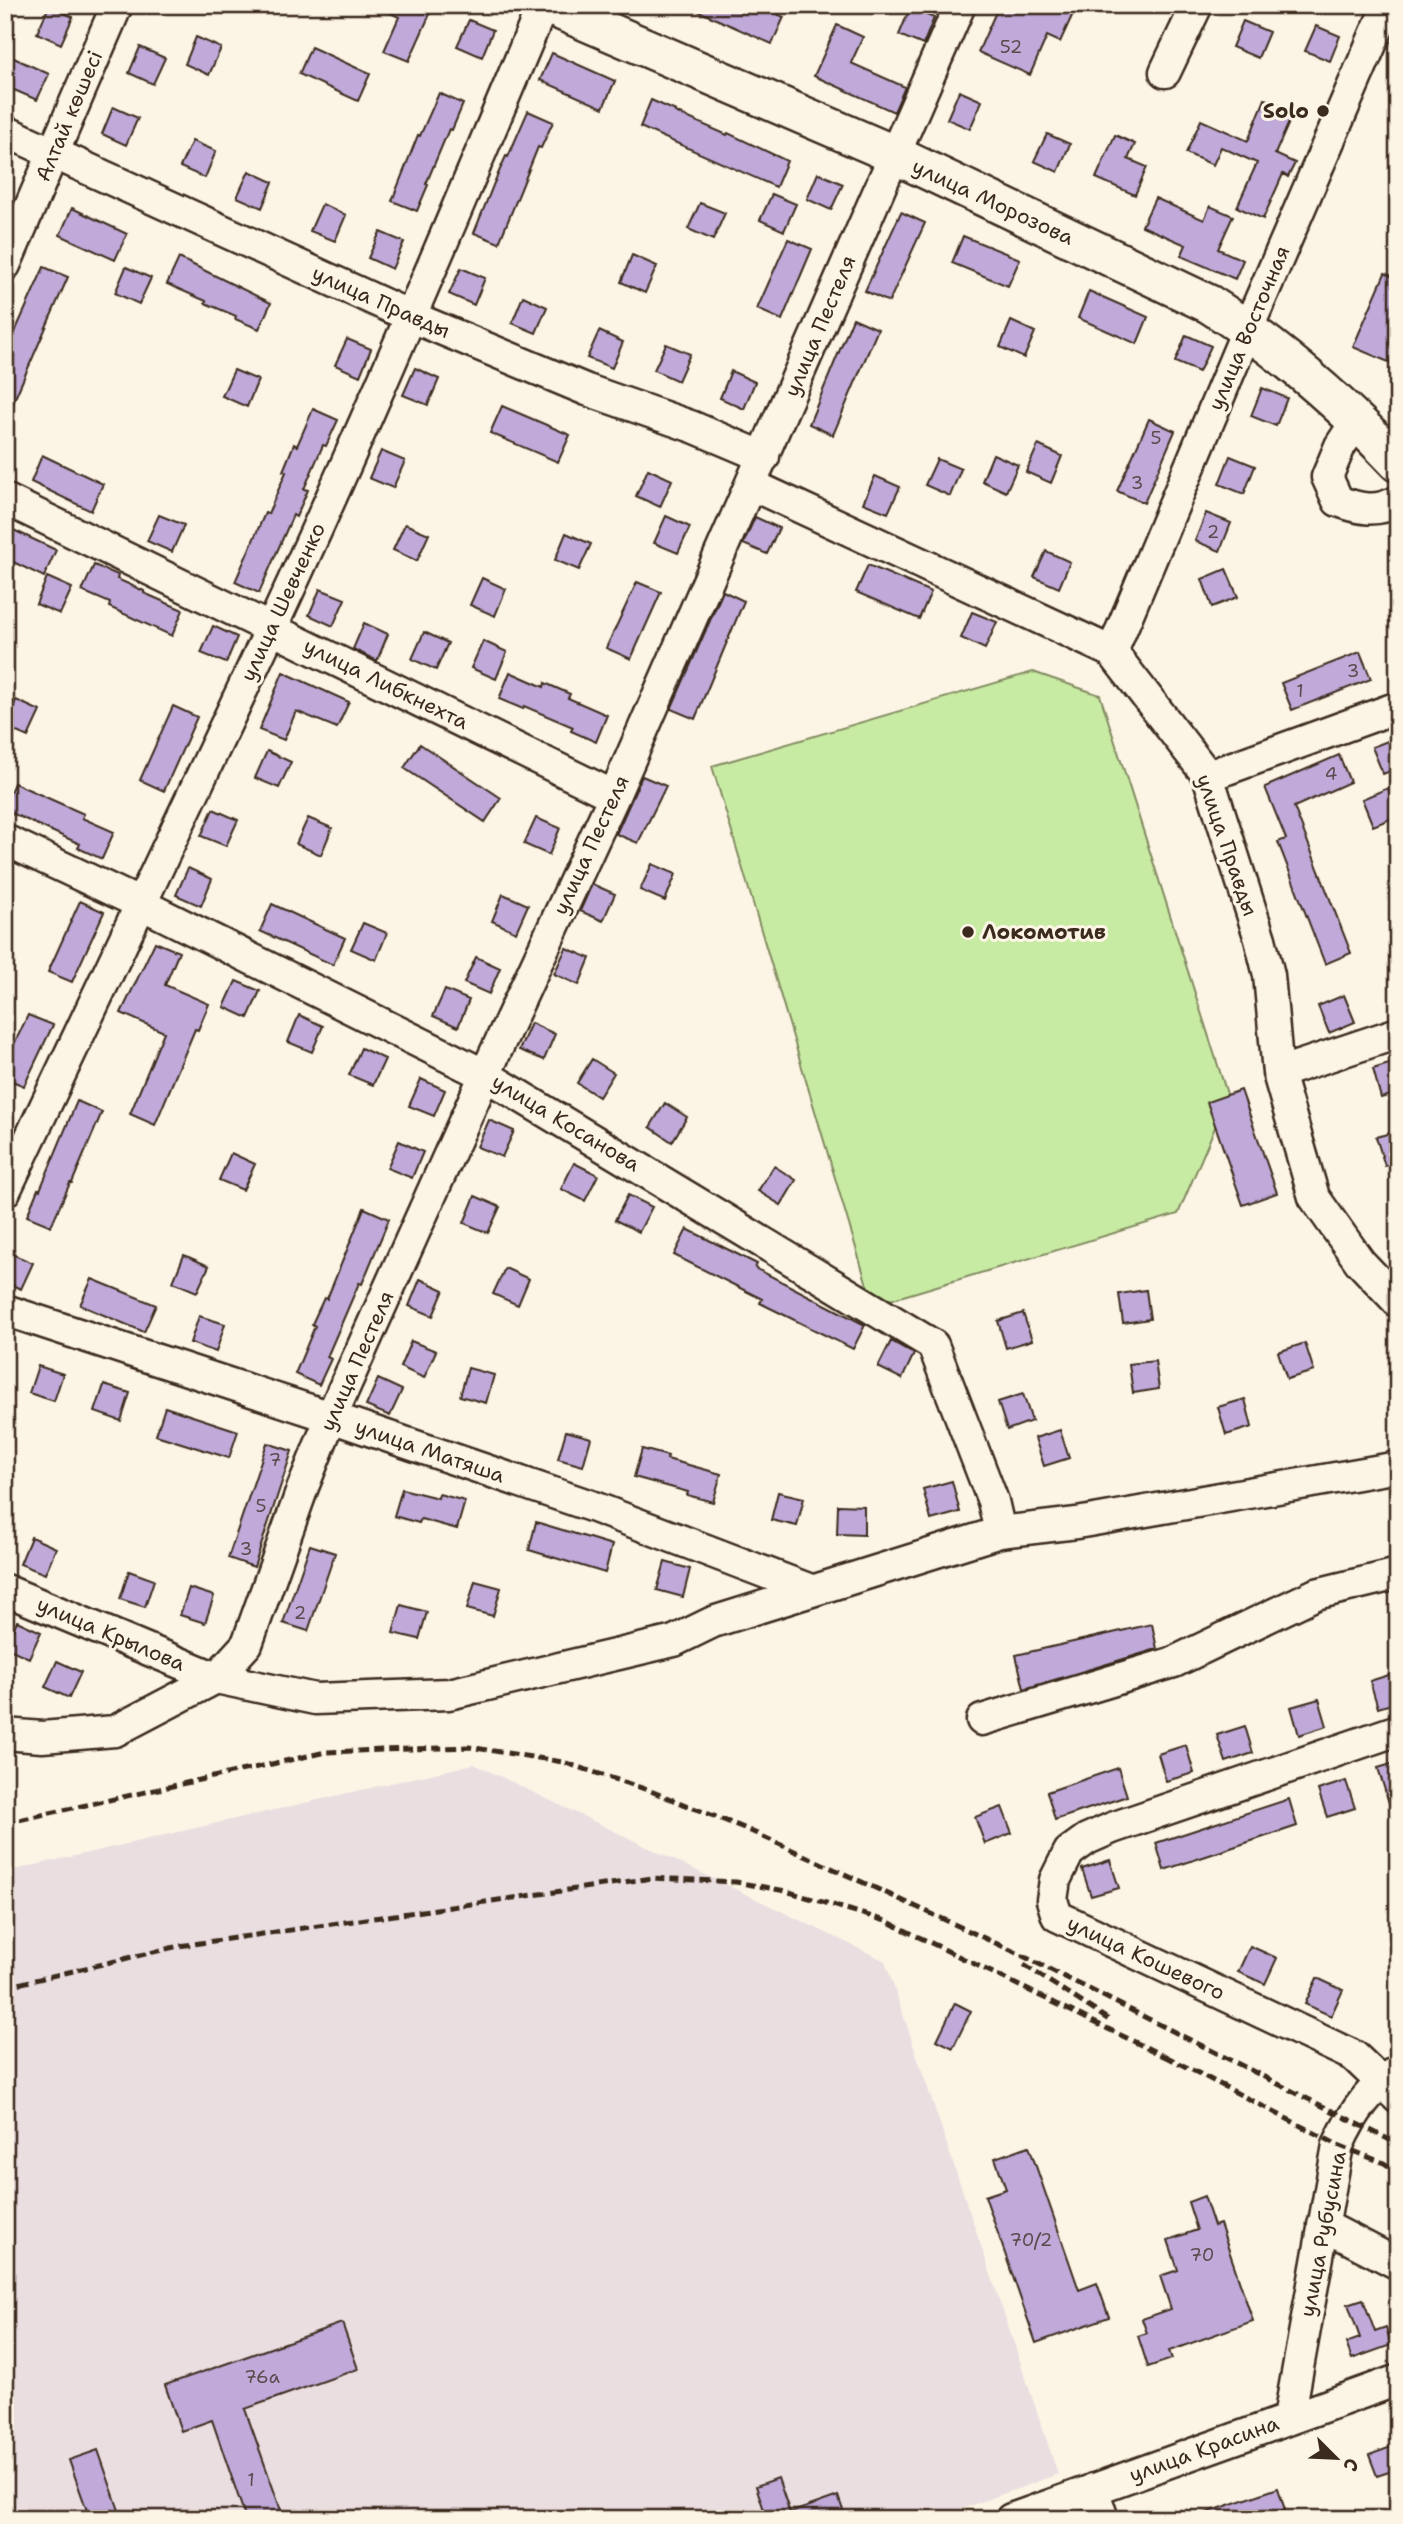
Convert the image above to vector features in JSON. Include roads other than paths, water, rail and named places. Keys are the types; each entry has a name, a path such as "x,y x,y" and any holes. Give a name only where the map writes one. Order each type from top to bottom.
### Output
{"main road":[{"name":"улица Морозова","path":"545,5 893,154 1209,304 1248,328 1357,420 1398,463"}],"street":[{"name":"Алтай көшесі","path":"5,265 117,5"},
{"name":"улица Шевченко","path":"5,1191 271,628 412,317 545,5"},
{"name":"улица Пестеля","path":"5,1734 42,1737 116,1731 216,1678 247,1644 331,1417 614,796 960,5"},
{"path":"1165,72 1197,5"},
{"name":"улица Восточная","path":"1112,652 1379,8"},
{"name":"улица Правды","path":"5,131 412,317 587,390 693,427 764,457"},
{"path":"1357,420 1340,446 1327,477 1338,501 1363,510 1389,506 1398,501"},
{"name":"улица Правды","path":"752,485 1112,652 1208,776 1260,939 1269,975 1278,1073 1314,1197 1360,1262 1398,1301"},
{"name":"улица Либкнехта","path":"5,499 614,796"},
{"path":"1208,776 1398,707"},
{"name":"улица Косанова","path":"5,840 485,1075 933,1345 993,1501 1000,1532"},
{"path":"1278,1073 1398,1033"},
{"name":"улица Матяша","path":"5,1310 591,1506 811,1590"},
{"name":"улица Крылова","path":"5,1590 216,1678 315,1699 449,1694 674,1641 713,1622 1000,1532 1077,1523 1398,1467"},
{"path":"982,1720 1174,1662 1316,1594 1398,1574"},
{"name":"улица Кошевого","path":"1392,2083 1354,2056 1317,2037 1057,1916 1052,1900 1055,1880 1069,1852 1087,1839 1112,1828 1398,1730"},
{"name":"улица Рубусина","path":"1289,2418 1338,2146 1350,2120 1392,2083"},
{"path":"1323,2225 1398,2263"},
{"name":"улица Красина","path":"1011,2519 1398,2380"},
{"path":"1093,2489 1103,2519"}],"railway":[{"path":"5,1823 326,1752 469,1747 563,1762 648,1790 744,1828 1015,1952 1398,2144"},
{"path":"5,1987 179,1946 652,1878 736,1882 786,1891 886,1921 1172,2060"},
{"path":"1024,1965 1112,2022"},
{"path":"1165,2056 1338,2145 1384,2163 1398,2172"}],"place":[{"name":"Solo","path":"1323,111"},
{"name":"Локомотив","path":"968,932"}]}
